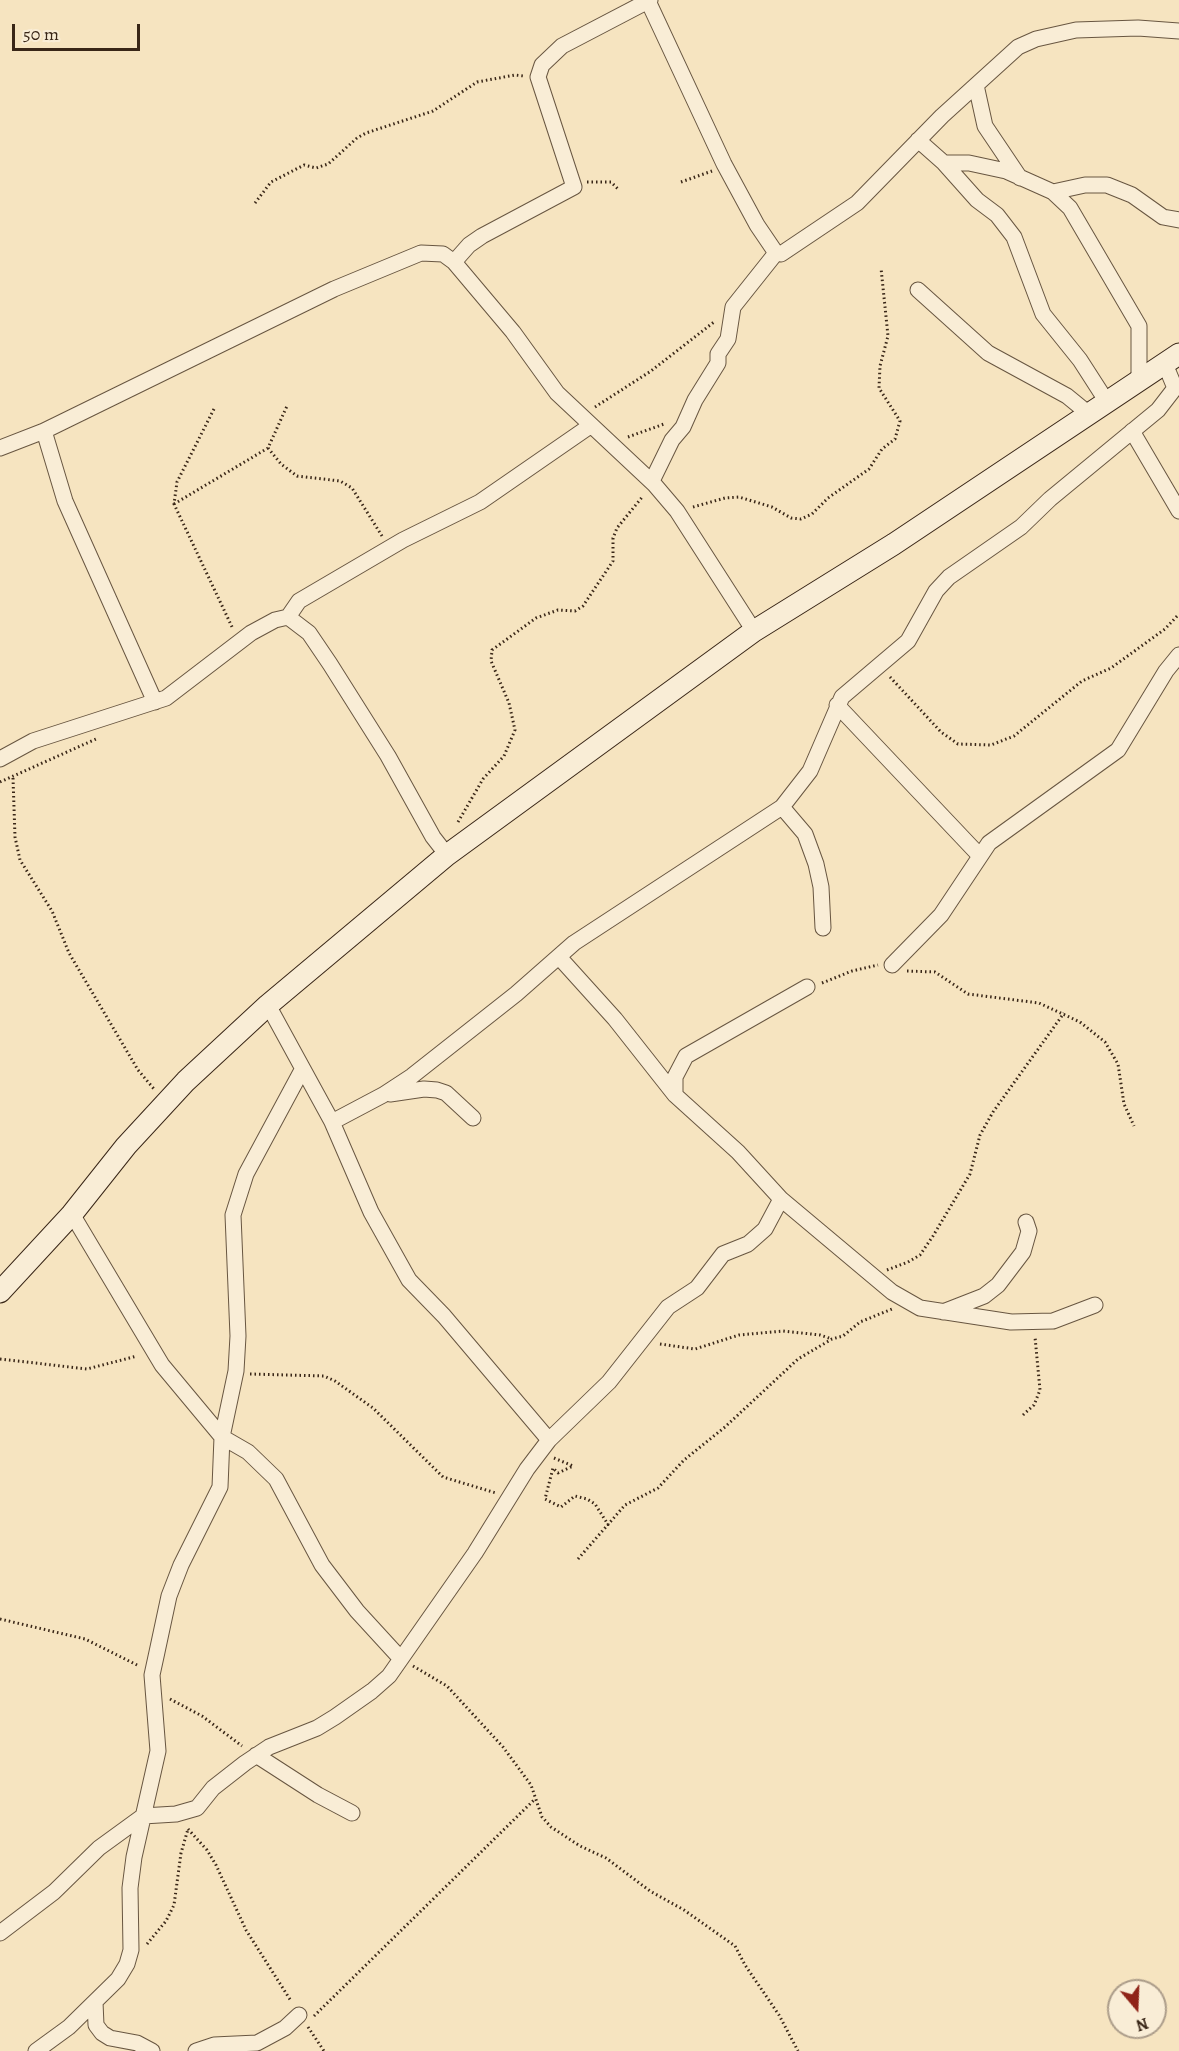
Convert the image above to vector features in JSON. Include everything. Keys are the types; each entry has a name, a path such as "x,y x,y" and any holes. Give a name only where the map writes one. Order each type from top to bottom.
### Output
{"street":[{"path":"454,262 469,245 482,236 574,187 538,77 548,57 562,46 649,1 724,164 776,253"},
{"path":"776,253 781,254 791,249 857,203 918,140 1018,47 1036,39 1076,30 1138,28 1179,31"},
{"path":"976,85 980,112 985,126 1020,178"},
{"path":"918,140 944,163 1014,237 1044,314 1080,360 1107,402"},
{"path":"944,163 969,163 1006,171 1053,192 1070,208 1083,227 1101,265 1139,326 1139,382"},
{"path":"1053,192 1085,185 1107,185 1132,195 1163,217 1179,220"},
{"path":"0,448 44,431 334,289 421,253 443,254 454,262 513,332 557,393 653,482 677,511 754,631"},
{"path":"653,482 686,418 715,369 718,354 729,339 731,312 776,253"},
{"path":"918,290 988,353 1067,396 1089,414"},
{"path":"0,1292 72,1214 164,1103 268,1005 444,851 754,631 894,544 1172,359 1174,390 1158,410 1021,527 949,577 936,591 908,641 846,692 837,705 810,771 782,807 574,943 446,1050 383,1095 332,1122"},
{"path":"0,759 33,741 155,702 188,682 240,641 275,620 288,617 299,601 389,548 480,502 586,422"},
{"path":"44,431 65,501 155,702"},
{"path":"1132,431 1179,511"},
{"path":"288,617 309,633 330,664 444,851"},
{"path":"892,965 941,915 989,843 1118,750 1166,671 1179,655"},
{"path":"837,705 979,855"},
{"path":"782,807 805,834 816,864 821,886 823,928"},
{"path":"559,957 615,1019 675,1095 738,1152 781,1199 878,1281 908,1302 984,1320 1036,1323 1053,1321 1095,1305"},
{"path":"675,1095 675,1077 686,1056 807,987"},
{"path":"268,1005 332,1122 371,1212 409,1280 444,1316 544,1446"},
{"path":"36,2051 69,2027 118,1979 127,1964 130,1950 130,1888 158,1751 153,1675 169,1596 220,1487 222,1437 236,1371 238,1316 233,1237 237,1196 259,1148 302,1070"},
{"path":"383,1095 424,1089 437,1090 446,1093 473,1118"},
{"path":"0,1933 54,1892 99,1848 143,1816 177,1814 197,1808 213,1788 256,1755 335,1717 372,1691 401,1659 544,1446 609,1382 641,1338 668,1307 697,1288 723,1254 748,1244 765,1229 781,1199"},
{"path":"72,1214 154,1352 222,1437 255,1458 276,1479 322,1565 357,1611 401,1659"},
{"path":"943,1312 984,1296 998,1285 1023,1252 1029,1231 1026,1222"},
{"path":"256,1755 318,1796 352,1813"},
{"path":"95,2002 96,2025 102,2033 110,2038 136,2043 152,2051"},
{"path":"196,2051 214,2045 257,2043 302,2019"}],"path":[{"path":"255,203 271,182 288,172 304,165 316,168 328,164 357,138 381,126 433,111 477,82 514,75 538,77"},
{"path":"681,182 701,176 724,164"},
{"path":"574,187 601,181 611,182 618,189"},
{"path":"677,511 725,498 739,497 772,507 791,518 801,519 812,514 828,498 869,469 882,449 895,439 900,421 879,388 880,366 888,336 881,268"},
{"path":"586,422 663,360 731,312"},
{"path":"174,504 268,448 287,406"},
{"path":"214,409 177,482 174,504 240,641"},
{"path":"612,446 625,438 686,418"},
{"path":"268,448 281,464 297,476 325,478 352,488 389,548"},
{"path":"444,851 483,779 504,756 515,730 509,703 491,661 492,650 536,618 558,610 575,611 583,606 613,561 613,538 616,528 653,482"},
{"path":"879,666 941,732 958,744 991,745 1014,736 1082,681 1111,668 1165,629 1179,614"},
{"path":"0,782 100,737"},
{"path":"13,778 15,837 20,860 52,911 69,953 106,1016 138,1070 164,1103"},
{"path":"807,987 832,981 852,971 880,964 892,965 904,971 935,972 968,994 1029,1000 1064,1013 1080,1022 1105,1042 1118,1064 1124,1104 1134,1126"},
{"path":"878,1281 886,1270 920,1255 970,1174 980,1135 993,1112 1064,1013"},
{"path":"578,1559 625,1505 658,1488 684,1460 725,1427 798,1359 832,1339 843,1336 860,1322 908,1302"},
{"path":"1023,1415 1034,1405 1040,1390 1035,1346 1036,1323"},
{"path":"641,1338 694,1349 739,1335 764,1332 802,1332 832,1339"},
{"path":"0,1359 87,1369 154,1352"},
{"path":"236,1371 271,1375 324,1376 336,1381 373,1408 410,1447 443,1477 510,1499"},
{"path":"544,1446 573,1466 558,1473 553,1468 545,1499 561,1507 574,1496 587,1499 595,1504 609,1526"},
{"path":"0,1619 85,1639 108,1653 127,1659 153,1675 169,1698 202,1716 256,1755"},
{"path":"401,1659 447,1686 467,1707 523,1773 542,1817 551,1827 580,1846 606,1858 650,1891 684,1910 735,1946 793,2042 796,2051"},
{"path":"302,2019 535,1799"},
{"path":"127,1964 155,1936 174,1905 181,1853 197,1808"},
{"path":"188,1829 207,1850 246,1930 324,2051"}]}
